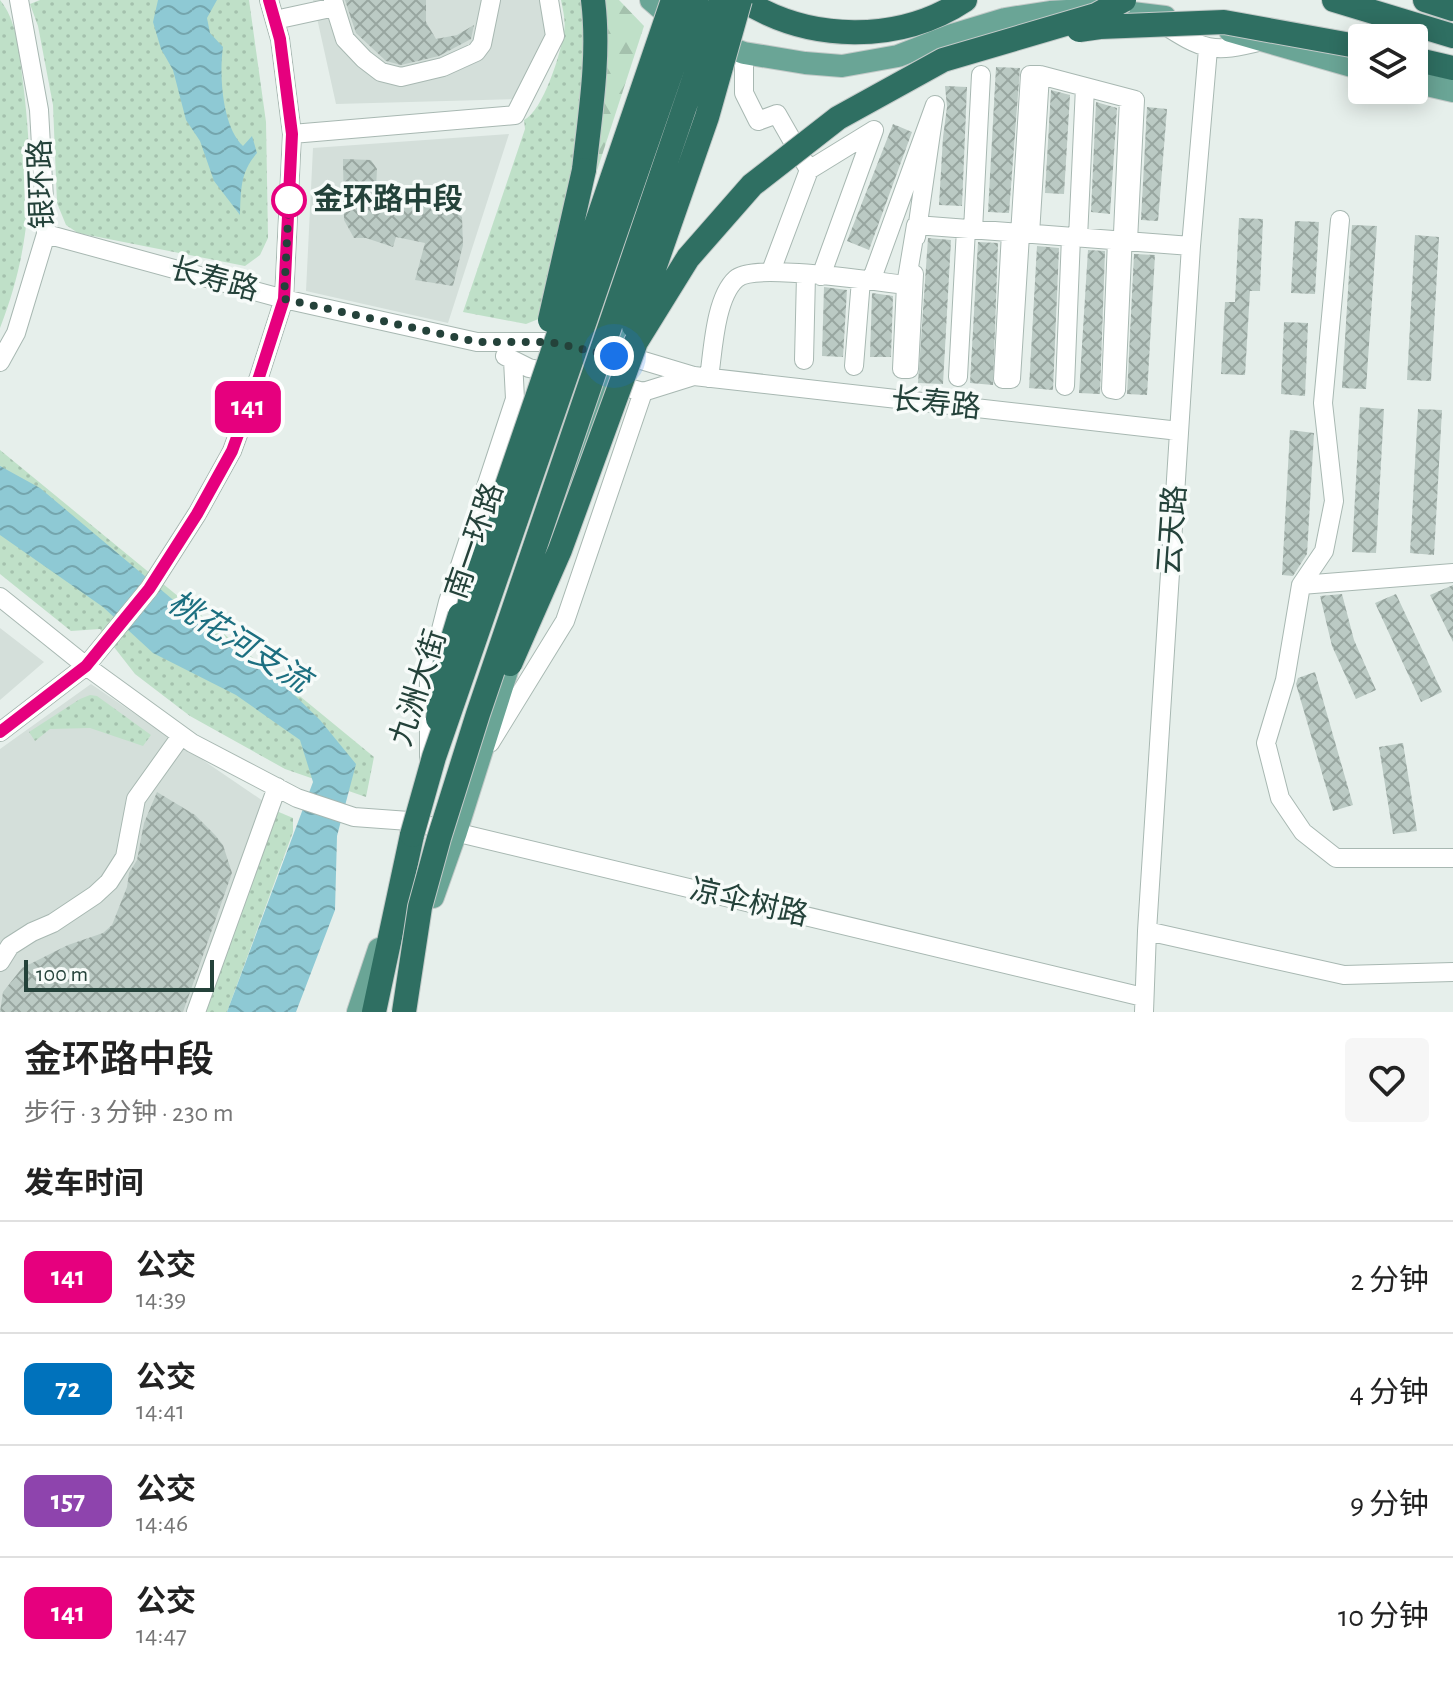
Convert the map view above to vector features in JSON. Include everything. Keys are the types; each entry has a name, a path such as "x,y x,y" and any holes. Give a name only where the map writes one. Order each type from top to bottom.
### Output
{"highway":[{"path":"431,757 442,674 539,365 584,170 591,96 593,0"},
{"path":"674,103 696,0"},
{"path":"674,103 721,0"},
{"path":"528,605 556,546 663,243 707,117 741,0 803,28 853,34 905,26 948,11 965,0"},
{"path":"478,714 509,666 560,550 636,342 688,258 752,185 838,118 943,60 1096,15 1124,0"},
{"path":"1323,0 1453,36"},
{"path":"1425,0 1453,9"},
{"path":"455,672 475,579 675,12"},
{"path":"1013,41 1100,27 1224,22 1348,44"},
{"path":"1428,62 1453,68"},
{"name":"南一环路","path":"374,1012 431,757 674,103"},
{"name":"南一环路","path":"404,1012 420,907 478,714 674,103"}],"main road":[{"path":"651,0 675,12 717,45 744,53 805,63 842,66 898,56 952,35 1020,17 1100,9 1210,23 1348,65"},
{"name":"九洲大街","path":"358,1012 378,951 409,821 455,672 555,374 594,271 675,12"},
{"path":"391,1012 456,832 528,605 606,385 717,45"},
{"path":"1428,85 1453,91"}],"street":[{"name":"银环路","path":"0,362 16,333 46,234 39,110 19,0"},
{"path":"0,732 86,666 118,629 149,589 197,514 232,451 284,299 292,134 280,39 269,0"},
{"path":"275,20 334,3 345,39 381,72 401,77 443,67 476,52 482,44 491,0"},
{"path":"292,134 515,115 555,36 549,0"},
{"path":"1148,15 1208,49 1228,50 1262,41"},
{"name":"云天路","path":"1144,1004 1191,246 1208,49"},
{"path":"744,53 744,93 758,121 777,114 809,170"},
{"path":"958,377 981,75"},
{"path":"1020,233 1011,379 1003,379 1020,233 1040,75 1135,100 1122,241 1111,389 1116,390 1122,241"},
{"path":"1065,386 1085,87"},
{"path":"854,366 866,281 935,105 906,285 902,369 909,369 916,225"},
{"path":"771,271 809,170 874,130 814,275 804,360"},
{"path":"1340,220 1323,403 1334,501 1324,551 1301,585 1285,680 1266,743 1280,798 1303,832 1336,858 1453,858"},
{"path":"916,225 1191,246"},
{"name":"长寿路","path":"46,234 284,299 477,342 550,342 658,364 701,377 1179,431"},
{"path":"701,377 725,295 742,275 771,271 906,285"},
{"name":"长寿路","path":"477,342 529,368 643,392 701,377"},
{"path":"431,757 429,677 448,602 515,399 513,360"},
{"path":"477,762 565,621 643,392"},
{"path":"1301,585 1453,573"},
{"path":"0,597 181,736 277,787 196,1012"},
{"path":"0,962 10,946 53,923 109,882 125,857 136,799 181,736"},
{"name":"凉伞树路","path":"277,787 297,798 354,817 409,821 456,832 1144,1004"},
{"path":"1147,931 1344,975 1453,972"}],"shaded area":[{"path":"313,0 551,0 558,24 518,99 336,104"},
{"path":"509,134 448,323 306,291 313,148"},
{"path":"0,628 44,662 0,700"},
{"path":"91,684 266,803 192,1012 0,1012 0,749"}],"green space":[{"path":"0,0 10,16 18,45 26,108 29,172 25,234 11,296 0,328"},
{"path":"40,0 249,0 266,122 268,238 260,255 245,266 78,233 66,225 57,203 53,105 38,26 30,4"},
{"path":"561,0 584,0 588,15 576,166 546,316 526,324 463,312 525,129 524,120 538,105 555,67 565,28"},
{"path":"599,0 619,0 644,26 592,186"},
{"path":"0,450 374,757 366,797 285,769 190,716 135,674 100,629 71,631 0,574"},
{"path":"90,695 97,696 151,735 143,746 90,728 50,729 35,741 29,732"},
{"path":"274,810 293,818 293,832 227,1012 202,1012"}],"water":[{"path":"158,0 217,0 207,18 210,33 223,47 221,71 226,113 236,137 243,146 252,136 257,153 244,174 240,215 214,181 200,141 186,120 173,70 161,49 153,22"},
{"path":"0,466 40,488 203,625 283,684 320,720 356,764 337,836 335,910 296,1012 227,1012 313,782 300,740 236,695 153,653 103,607 0,535"}],"building":[{"path":"345,0 426,0 426,22 436,39 457,35 474,25 471,39 439,56 401,65 386,61 356,33"},
{"path":"996,67 1020,68 1009,213 988,212"},
{"path":"945,86 967,87 962,206 939,205 947,107"},
{"path":"1051,90 1070,95 1064,194 1045,193"},
{"path":"1096,102 1117,108 1110,214 1091,212"},
{"path":"1147,107 1167,109 1158,221 1141,220"},
{"path":"893,124 912,132 869,250 847,241"},
{"path":"343,159 371,160 377,169 375,209 396,214 401,189 453,209 462,217 463,245 453,286 415,280 425,243 396,237 393,247 366,238 354,238 344,220"},
{"path":"1239,218 1263,219 1260,291 1250,291 1245,375 1221,374 1225,302 1235,302"},
{"path":"1295,221 1319,222 1315,294 1291,293"},
{"path":"1352,225 1377,226 1366,389 1342,388"},
{"path":"1415,235 1439,237 1431,381 1407,380"},
{"path":"928,238 951,240 943,384 918,383"},
{"path":"978,242 998,243 993,385 970,383"},
{"path":"1037,246 1059,248 1053,390 1029,388"},
{"path":"1088,250 1105,251 1100,394 1079,393"},
{"path":"1134,254 1155,255 1147,395 1127,394"},
{"path":"824,287 847,290 843,357 822,356"},
{"path":"872,293 893,296 891,357 870,357"},
{"path":"1284,322 1308,323 1305,396 1281,394"},
{"path":"1360,407 1384,409 1376,553 1352,552"},
{"path":"1418,409 1442,410 1434,555 1410,553"},
{"path":"1290,430 1314,433 1307,554 1293,576 1282,575"},
{"path":"1453,585 1453,642 1430,595"},
{"path":"1342,594 1354,640 1376,690 1356,699 1332,646 1320,596"},
{"path":"1396,594 1442,692 1421,702 1375,603"},
{"path":"1315,672 1353,805 1333,811 1296,684 1298,678"},
{"path":"1403,743 1417,831 1393,834 1379,747"},
{"path":"157,792 195,815 215,835 223,845 232,873 183,1012 0,1012 3,992 22,968 68,945 103,933 112,925 127,887 129,873 137,860 144,823"}],"bus line":[{"name":"141","path":"0,732 86,666 118,629 149,589 197,514 232,451 284,299 292,134 280,39 269,0"}],"place":[{"name":"金环路中段","path":"289,200"}],"route":[{"path":"289,200 284,299 477,342 550,342 614,356"}],"water label":[{"name":"桃花河支流","path":"239,642"}]}
